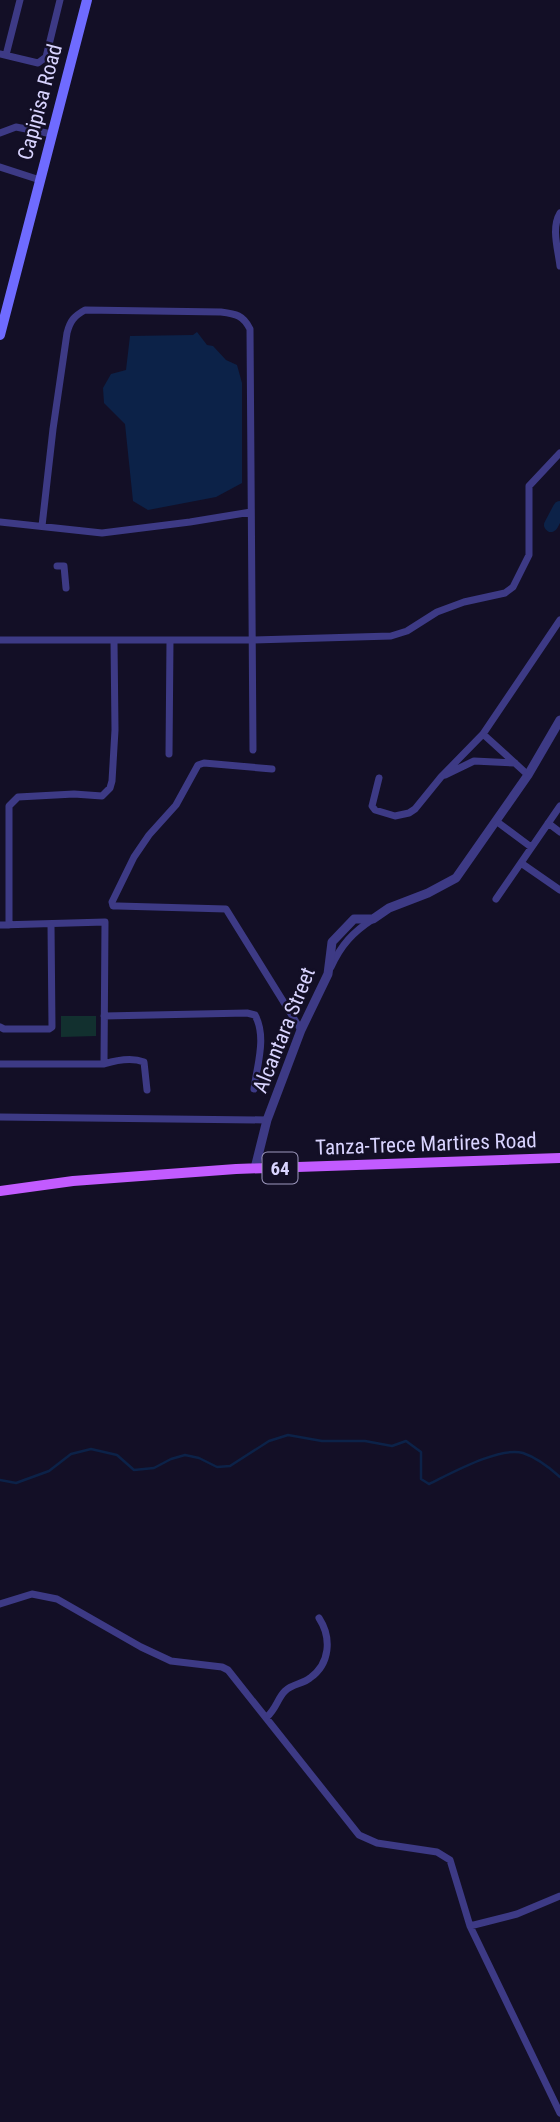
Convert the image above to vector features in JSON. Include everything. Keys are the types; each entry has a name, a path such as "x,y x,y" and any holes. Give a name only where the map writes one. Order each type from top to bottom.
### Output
{"main road":[{"name":"Capipisa Road","path":"0,335 87,0"},
{"name":"Tanza-Trece Martires Road","path":"0,1191 73,1181 255,1168 560,1158"}],"street":[{"path":"20,0 3,55 38,63 46,57 60,0"},
{"path":"0,133 16,127 51,134"},
{"path":"0,167 40,180"},
{"path":"560,213 555,233 560,266"},
{"path":"42,526 67,333 69,322 76,314 85,310 221,312 239,314 245,319 250,329 253,750"},
{"path":"0,640 254,640 391,636 407,631 437,612 464,602 505,593 513,587 529,555 529,486 560,453"},
{"path":"0,522 102,533 251,512"},
{"path":"57,566 64,566 66,588"},
{"path":"379,778 373,808 396,816 409,813 415,808 483,734 560,620"},
{"path":"169,754 170,640"},
{"path":"9,925 9,806 18,797 74,794 103,796 110,788 115,730 114,641"},
{"name":"Alcantara Street","path":"255,1168 267,1120 301,1030 328,974 332,942 354,919 373,919 389,908 428,893 456,878 528,775 560,720"},
{"path":"483,734 528,775"},
{"path":"441,777 474,761 515,764"},
{"path":"272,769 204,763 198,765 176,805 149,835 134,857 112,902 113,906 226,909 301,1030"},
{"path":"496,899 560,806"},
{"path":"496,821 531,847"},
{"path":"548,823 560,832"},
{"path":"521,863 560,890"},
{"path":"0,925 105,922 104,1064"},
{"path":"0,1027 52,1027 51,923"},
{"path":"104,1016 255,1015 262,1036 254,1089"},
{"path":"0,1064 104,1064 116,1060 144,1062 148,1090"},
{"path":"0,1117 267,1120"},
{"path":"0,1604 32,1594 57,1599 171,1661 222,1667 236,1678 359,1835 377,1843 437,1852 450,1860 470,1926 560,2113"},
{"path":"266,1718 276,1709 284,1692 310,1679 327,1657 323,1624 319,1618"},
{"path":"470,1926 517,1914 560,1896"}],"green space":[{"path":"61,1016 96,1016 96,1036 61,1037"}],"water":[{"path":"197,332 207,345 213,346 226,360 237,365 242,383 242,483 216,497 148,510 133,501 125,424 104,403 103,388 111,374 126,370 130,336 193,335"}],"waterway":[{"path":"551,525 560,508"},
{"path":"0,1480 16,1483 49,1471 71,1454 91,1449 117,1455 134,1470 154,1468 185,1455 199,1458 217,1467 230,1466 269,1441 288,1435 322,1441 365,1441 392,1446 406,1441 421,1452 421,1479 429,1484 475,1462 513,1452 532,1457 560,1477"}]}
